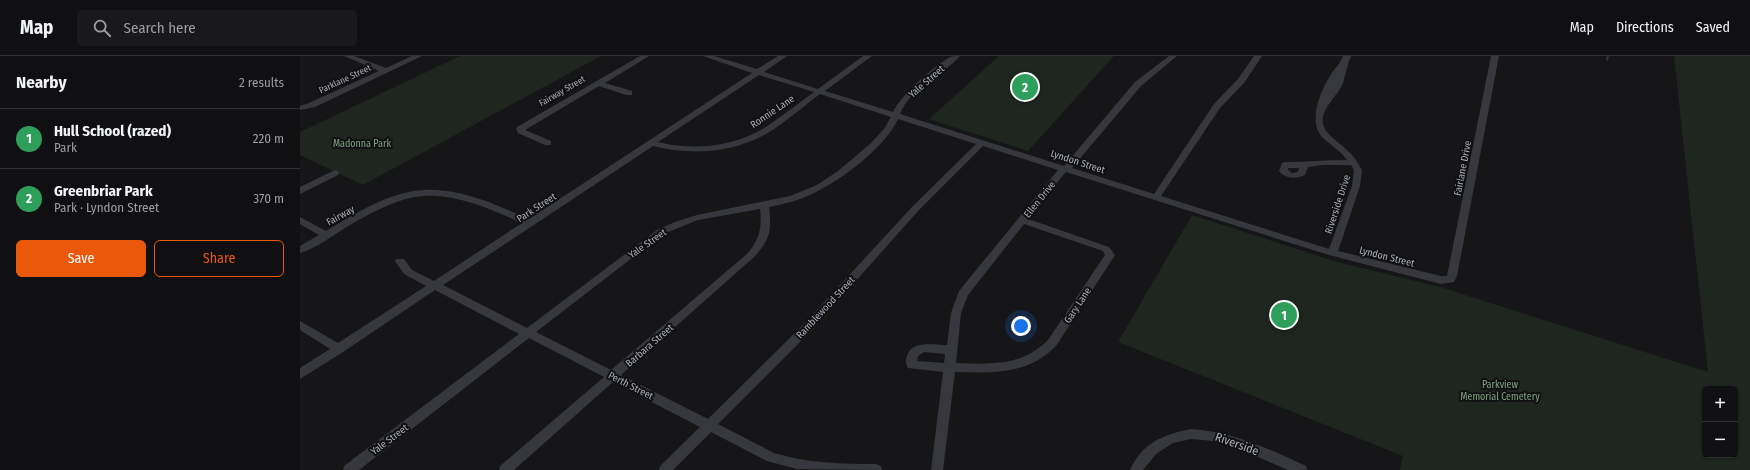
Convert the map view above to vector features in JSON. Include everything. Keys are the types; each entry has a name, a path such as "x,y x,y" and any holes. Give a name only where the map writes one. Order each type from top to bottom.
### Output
{"street":[{"path":"348,56 386,71"},
{"name":"Parklane Street","path":"301,108 418,56"},
{"name":"Fairway Street","path":"548,143 522,133 520,129 645,56"},
{"name":"Lyndon Street","path":"708,56 1332,253 1436,280 1444,280"},
{"name":"Park Street","path":"300,374 783,56"},
{"name":"Ronnie Lane","path":"652,143 668,148 688,149 722,146 743,140 768,129 868,56"},
{"name":"Yale Street","path":"349,470 651,238 667,228 684,220 706,214 764,205 801,196 830,180 883,136 891,124 894,114 910,94 956,56"},
{"name":"Ellen Drive","path":"937,470 956,313 963,294 1065,168 1071,166 1138,84 1173,56"},
{"path":"1156,197 1216,106 1241,81 1258,56"},
{"name":"Riverside Drive","path":"1332,253 1358,181 1358,170 1348,155 1334,144 1321,129 1319,118 1323,106 1324,96 1334,74 1342,66 1347,56"},
{"name":"Fairlane Drive","path":"1444,280 1450,279 1452,276 1495,56"},
{"path":"598,83 629,93"},
{"name":"Ramblewood Street","path":"664,470 810,325 915,209 982,142"},
{"name":"Riverside Drive","path":"1304,165 1323,162 1354,163"},
{"path":"300,191 335,173"},
{"name":"Fairway","path":"300,250 371,210 392,201 423,193 439,193 487,205 531,223"},
{"name":"Barbara Street","path":"505,470 757,249 767,231 764,205"},
{"path":"300,220 327,235"},
{"name":"Gary Lane","path":"949,369 1009,367 1026,363 1040,355 1052,343 1110,255 1106,249 1022,220"},
{"name":"Perth Street","path":"400,261 408,272 771,457 820,469 876,470"},
{"path":"300,325 338,349"},
{"path":"949,369 912,365 911,358 913,353 923,348 951,350"},
{"name":"Riverside","path":"1136,470 1149,452 1160,444 1178,436 1198,434 1228,439 1301,470"}],"green space":[{"name":"Madonna Park","path":"460,56 601,56 363,185 300,155 300,132"},
{"path":"999,56 1114,56 1028,151 929,119"},
{"name":"Parkview Memorial Cemetery","path":"1674,56 1750,56 1750,470 1400,470 1403,456 1118,342 1192,215 1337,262 1440,287 1708,372"}],"waterway":[{"path":"1607,60 1608,56"}],"place":[{"name":"Greenbriar Park","path":"1025,87"},
{"name":"Hull School (razed)","path":"1284,315"}]}
